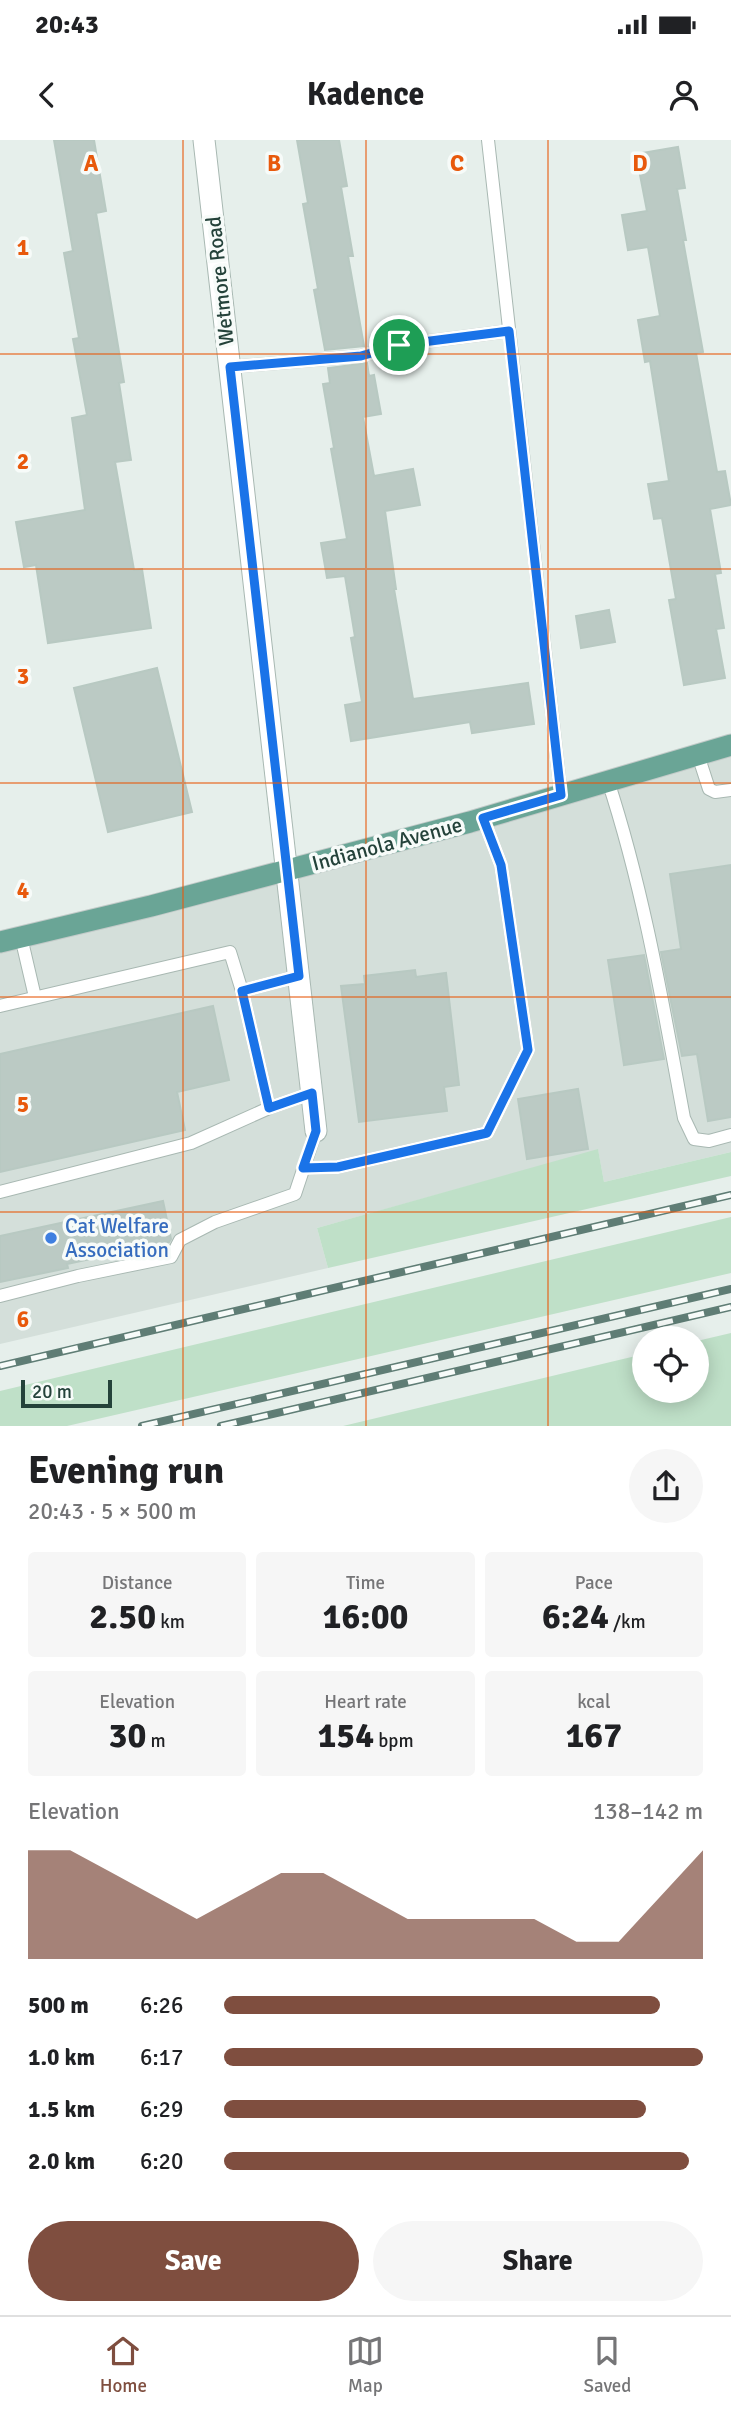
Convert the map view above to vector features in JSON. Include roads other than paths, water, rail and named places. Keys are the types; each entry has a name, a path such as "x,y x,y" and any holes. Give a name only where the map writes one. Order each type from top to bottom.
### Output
{"main road":[{"name":"Indianola Avenue","path":"10,940 483,818 731,745"}],"street":[{"name":"Wetmore Road","path":"204,140 316,1131"}],"lane":[{"path":"488,140 561,795"},
{"path":"230,367 361,356 399,345 509,331"},
{"path":"698,755 709,789 715,792 731,790"},
{"path":"608,782 627,839 656,969 684,1118 694,1139 709,1141 731,1135"},
{"path":"303,1168 338,1167 487,1133 528,1050 501,865 483,818"},
{"path":"10,940 36,997"},
{"path":"0,1006 230,952 242,991 269,1108"},
{"path":"242,991 299,976"},
{"path":"0,1192 191,1143 269,1108 312,1093"},
{"path":"0,1296 78,1276 171,1257 180,1240 215,1222 295,1194 316,1131"}],"railway":[{"path":"0,1366 731,1195"},
{"path":"142,1426 731,1289"},
{"path":"221,1426 731,1307"}],"place":[{"name":"Cat Welfare Association","path":"51,1238"}]}
